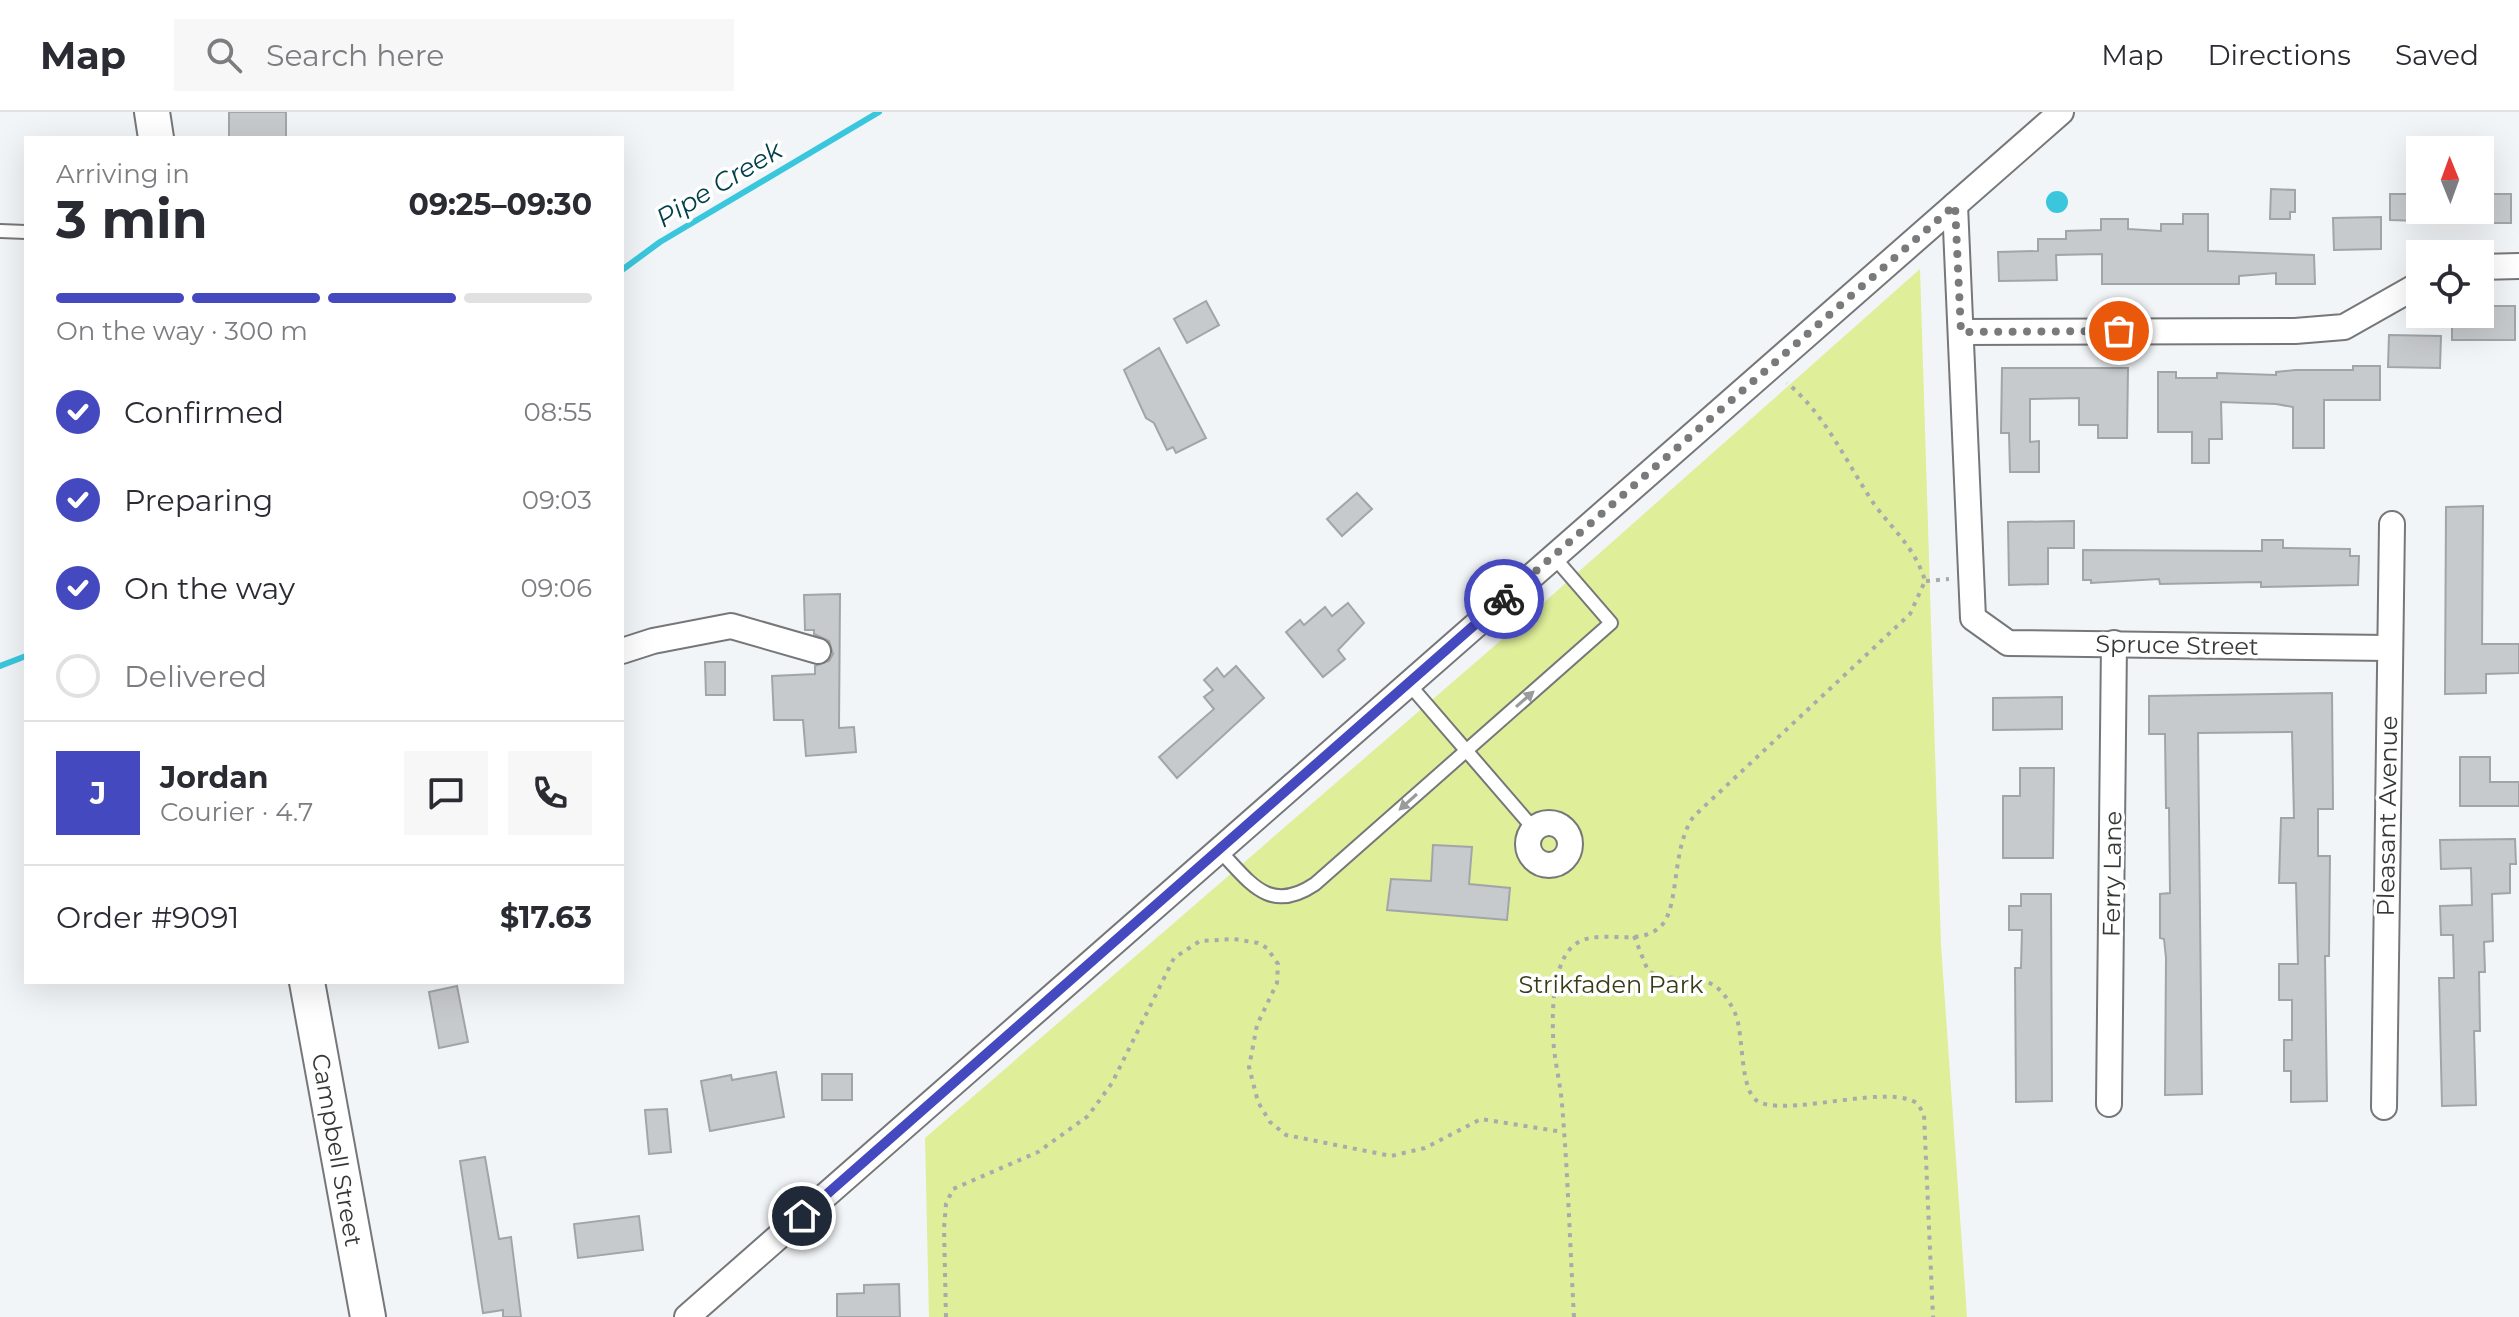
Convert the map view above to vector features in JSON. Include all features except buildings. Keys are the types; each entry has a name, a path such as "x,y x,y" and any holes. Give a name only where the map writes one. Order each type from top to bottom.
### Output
{"street":[{"path":"152,112 156,136"},
{"path":"687,1317 2061,112"},
{"path":"1955,205 1961,332 2295,331 2344,327 2406,292"},
{"path":"2494,267 2519,266"},
{"name":"Spruce Street","path":"1961,332 1973,618 2008,643 2389,648"},
{"name":"Pleasant Avenue","path":"2384,1107 2392,524"},
{"path":"624,650 653,641 731,626 818,651"},
{"name":"Ferry Lane","path":"2109,1104 2114,643"},
{"name":"Campbell Street","path":"307,984 368,1317"}],"lane":[{"path":"0,231 24,232"},
{"path":"1219,850 1265,894 1277,898 1297,896 1466,751 1611,623 1553,556"},
{"path":"1408,683 1534,829"}],"path":[{"path":"1574,1317 1563,1132 1553,1032 1553,1006 1566,955 1573,945 1590,938 1648,934 1662,925 1670,902 1679,845 1694,816 1910,614 1925,581 1915,554 1876,505 1817,412 1769,368"},
{"path":"1634,936 1648,971 1659,976 1705,980 1730,1004 1741,1029 1747,1091 1755,1100 1776,1105 1896,1098 1913,1100 1922,1109 1933,1317"},
{"path":"946,1317 944,1228 946,1204 953,1189 1038,1152 1088,1116 1112,1083 1174,958 1200,941 1234,939 1258,943 1267,948 1278,964 1277,983 1257,1025 1249,1067 1258,1102 1270,1122 1286,1135 1391,1156 1425,1148 1481,1119 1563,1132"}],"green space":[{"name":"Strikfaden Park","path":"1920,269 1941,945 1967,1317 929,1317 925,1138 1514,629"}],"water":[{"path":"2053,191 2061,191 2068,202 2061,213 2053,213 2046,206 2046,198"}],"waterway":[{"name":"Pipe Creek","path":"624,269 660,242 879,112"},
{"name":"Pipe Creek","path":"0,666 24,657"}],"way so far":[{"path":"1504,599 1955,205 1961,332 2119,331"}],"route":[{"path":"802,1216 1504,599"}]}
